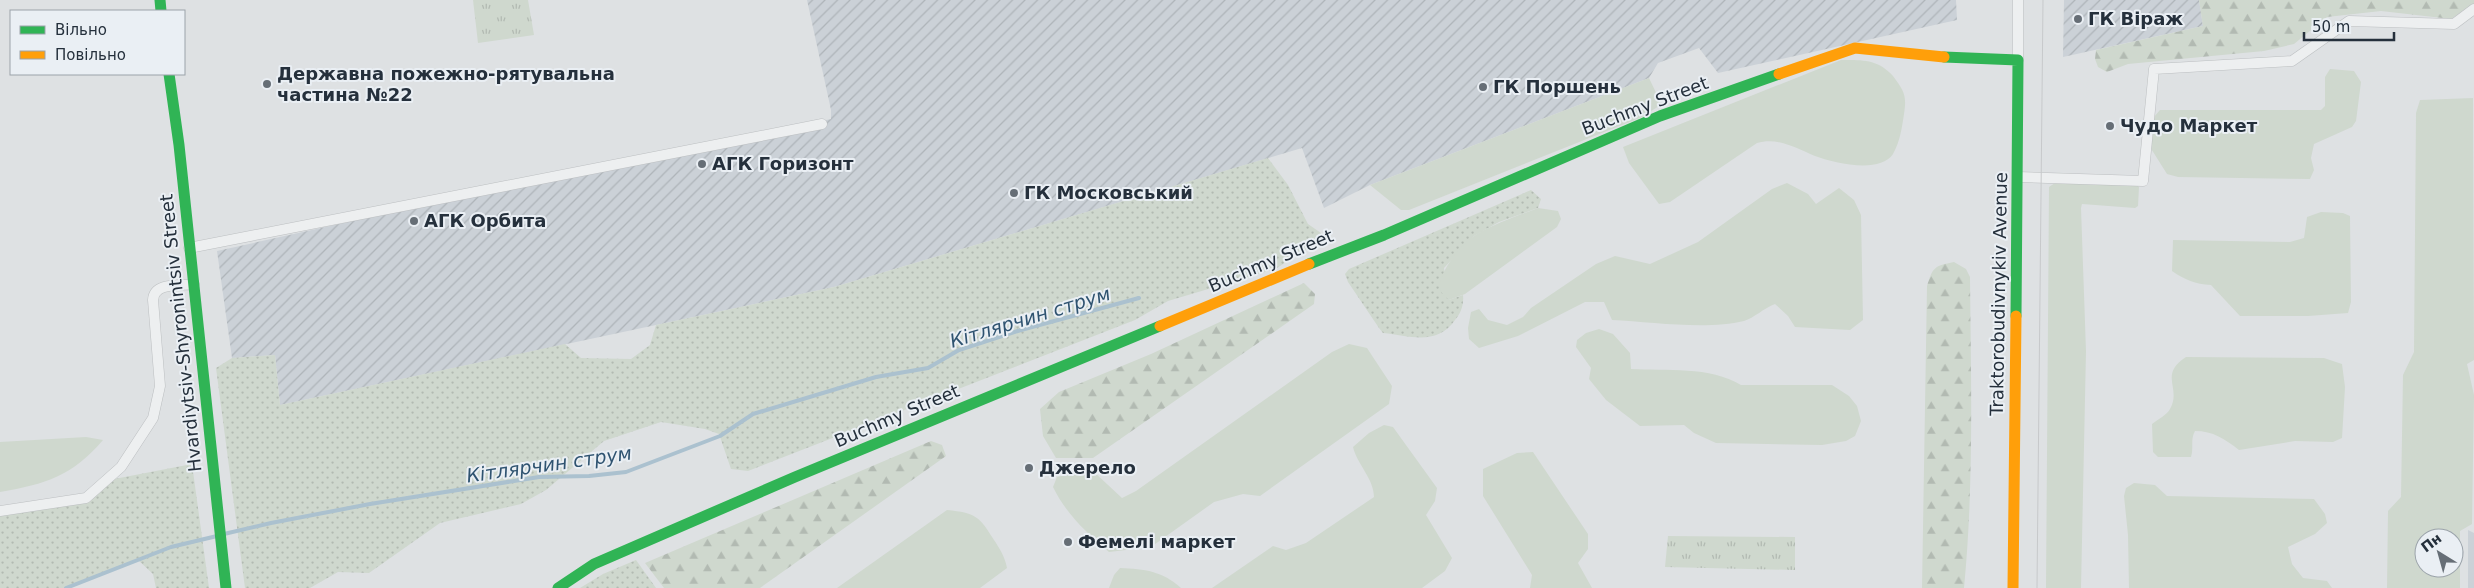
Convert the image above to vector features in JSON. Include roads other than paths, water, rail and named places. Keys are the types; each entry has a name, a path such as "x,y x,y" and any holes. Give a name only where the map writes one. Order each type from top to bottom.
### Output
{"street":[{"name":"Traktorobudivnykiv Avenue","path":"2013,588 2018,177 2018,0"},
{"path":"2018,177 2144,181 2154,69 2292,61 2348,21 2454,24 2474,9"},
{"name":"Buchmy Street","path":"558,588 594,564 777,485 1358,244 1384,235 1660,116 1855,48 1937,56 2018,60"},
{"name":"Hvardiytsiv-Shyronintsiv Street","path":"169,75 179,145 226,588"},
{"path":"189,248 822,124"},
{"path":"0,511 86,498 121,467 154,418 160,386 153,300 154,292 160,288 194,284"}],"waterway":[{"name":"Кітлярчин струм","path":"224,534 370,504 539,477 589,476 626,472 720,436 753,414 876,377 928,368 959,350 1021,330 1139,298"},
{"name":"Кітлярчин струм","path":"66,588 171,547 217,536"}],"tram line":[{"path":"2037,588 2043,0"}],"place":[{"name":"ГК Віраж","path":"2078,19"},
{"name":"Державна пожежно-рятувальна частина №22","path":"267,84"},
{"name":"ГК Поршень","path":"1483,87"},
{"name":"Чудо Маркет","path":"2110,126"},
{"name":"АГК Горизонт","path":"702,164"},
{"name":"ГК Московський","path":"1014,193"},
{"name":"АГК Орбита","path":"414,221"},
{"name":"Джерело","path":"1029,468"},
{"name":"Фемелі маркет","path":"1068,542"}]}
